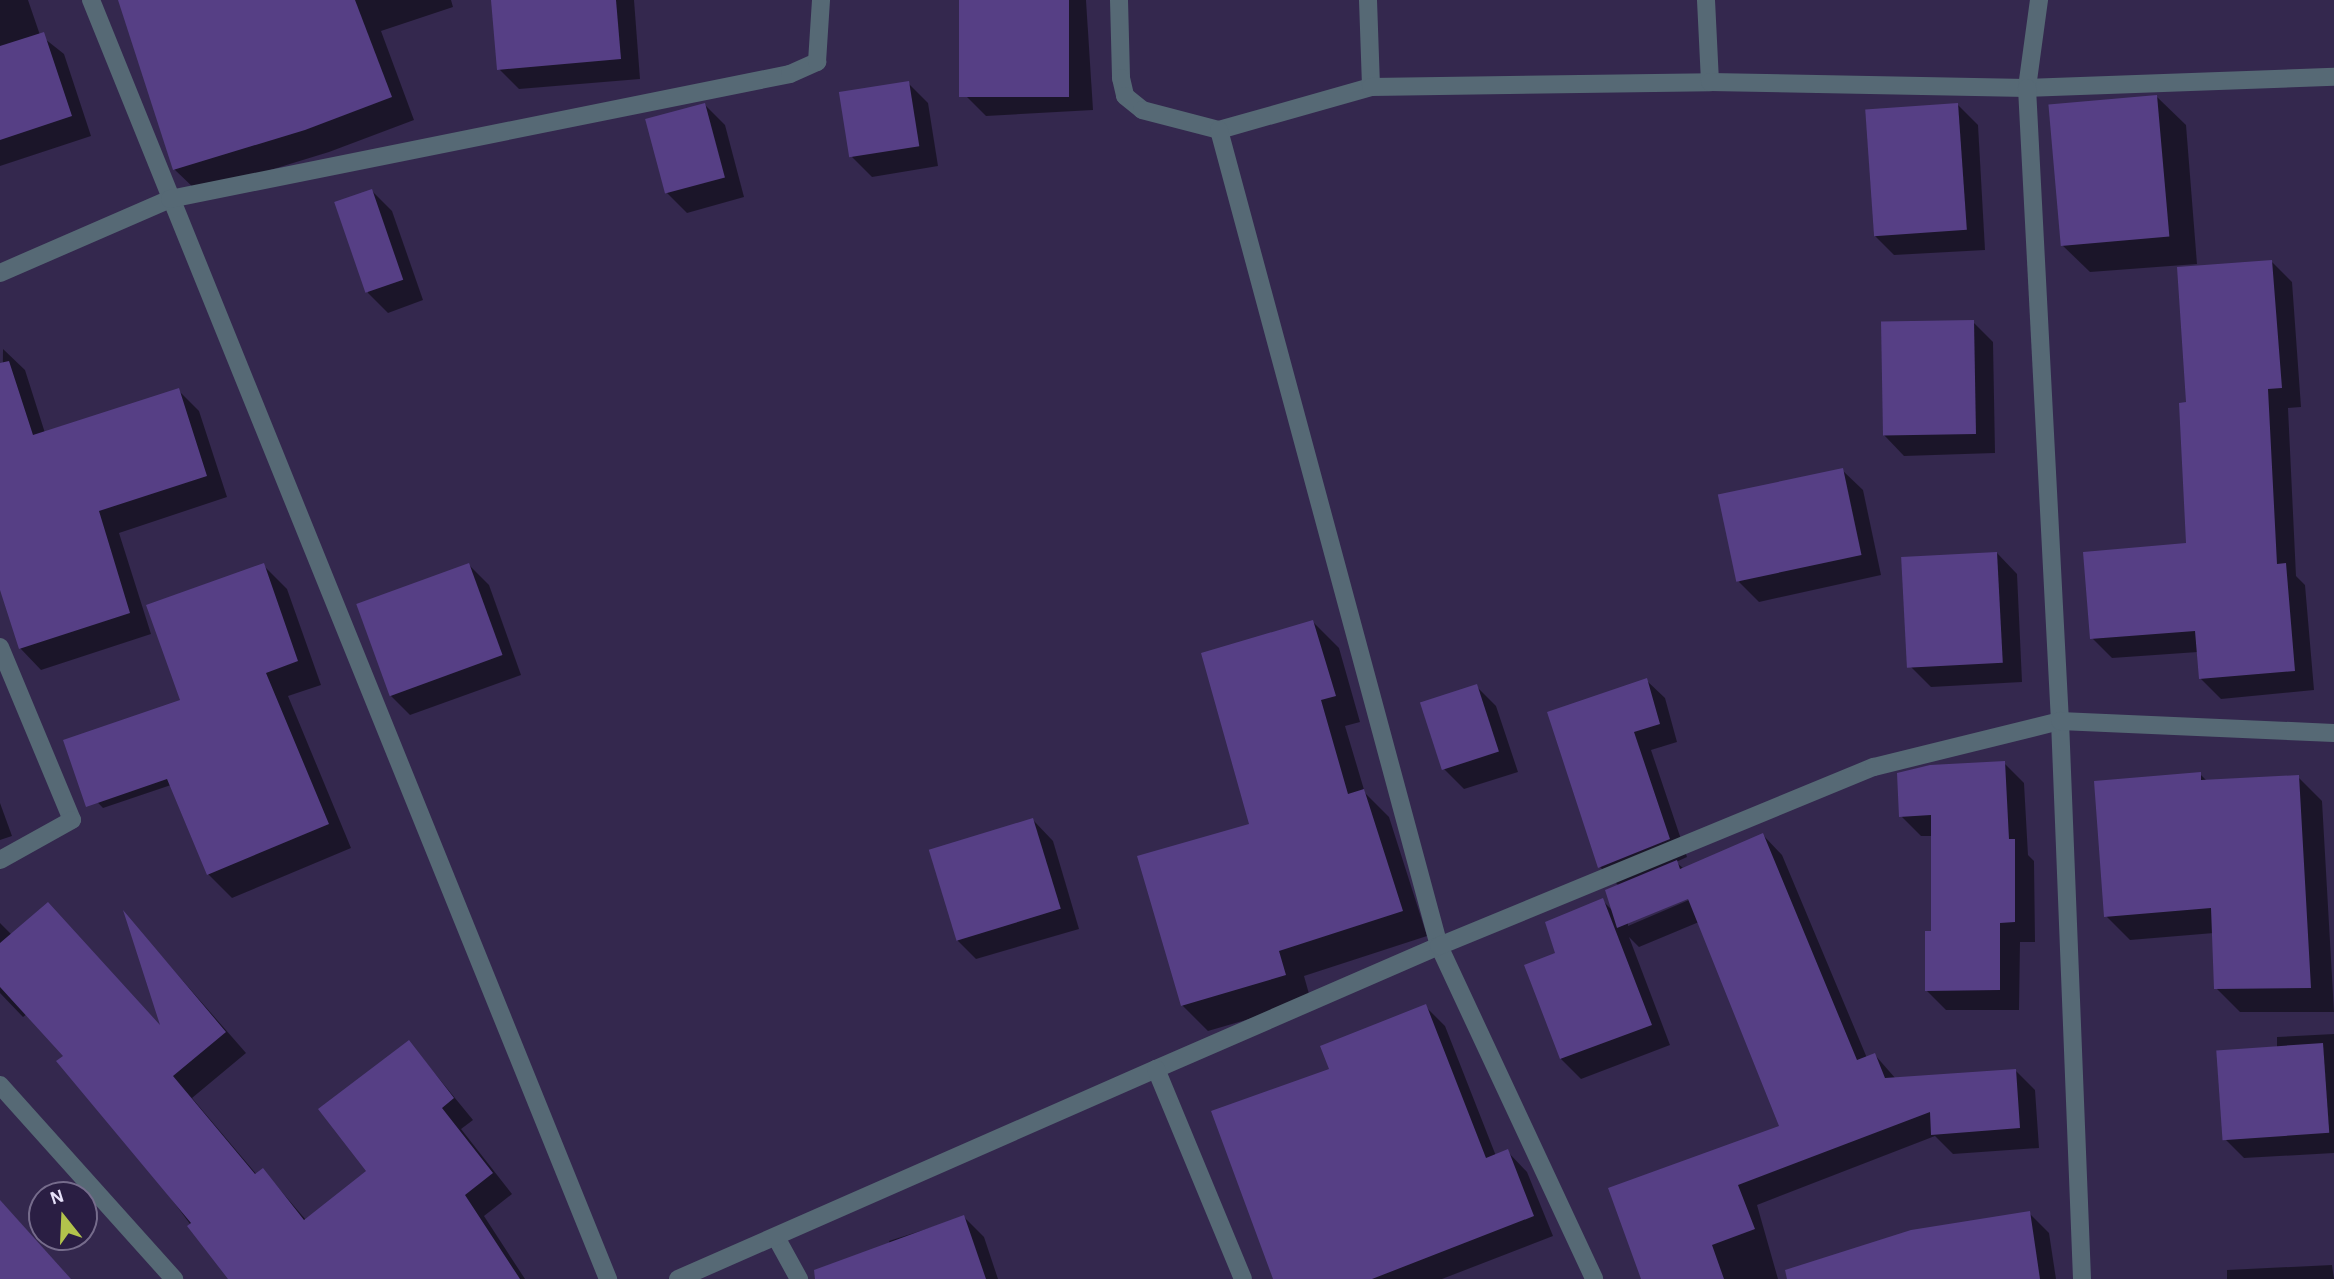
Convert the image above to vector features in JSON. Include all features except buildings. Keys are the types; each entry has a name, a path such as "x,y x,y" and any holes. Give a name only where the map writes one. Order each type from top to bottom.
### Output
{"street":[{"path":"91,0 608,1279"},
{"path":"0,273 170,199 790,74 817,62 821,0"},
{"path":"1119,0 1121,78 1125,96 1142,110 1219,130 1371,87 1710,82 2027,88 2334,77"},
{"path":"1368,0 1371,87"},
{"path":"1706,0 1710,82"},
{"path":"2039,0 2027,88 2060,721 2082,1279"},
{"path":"1219,130 1439,946 1594,1279"},
{"path":"0,647 72,820 0,860"},
{"path":"678,1279 777,1239 1439,946 1874,767 2060,721 2334,733"},
{"path":"1156,1069 1242,1279"},
{"path":"0,1085 174,1279"},
{"path":"777,1239 799,1279"}]}
